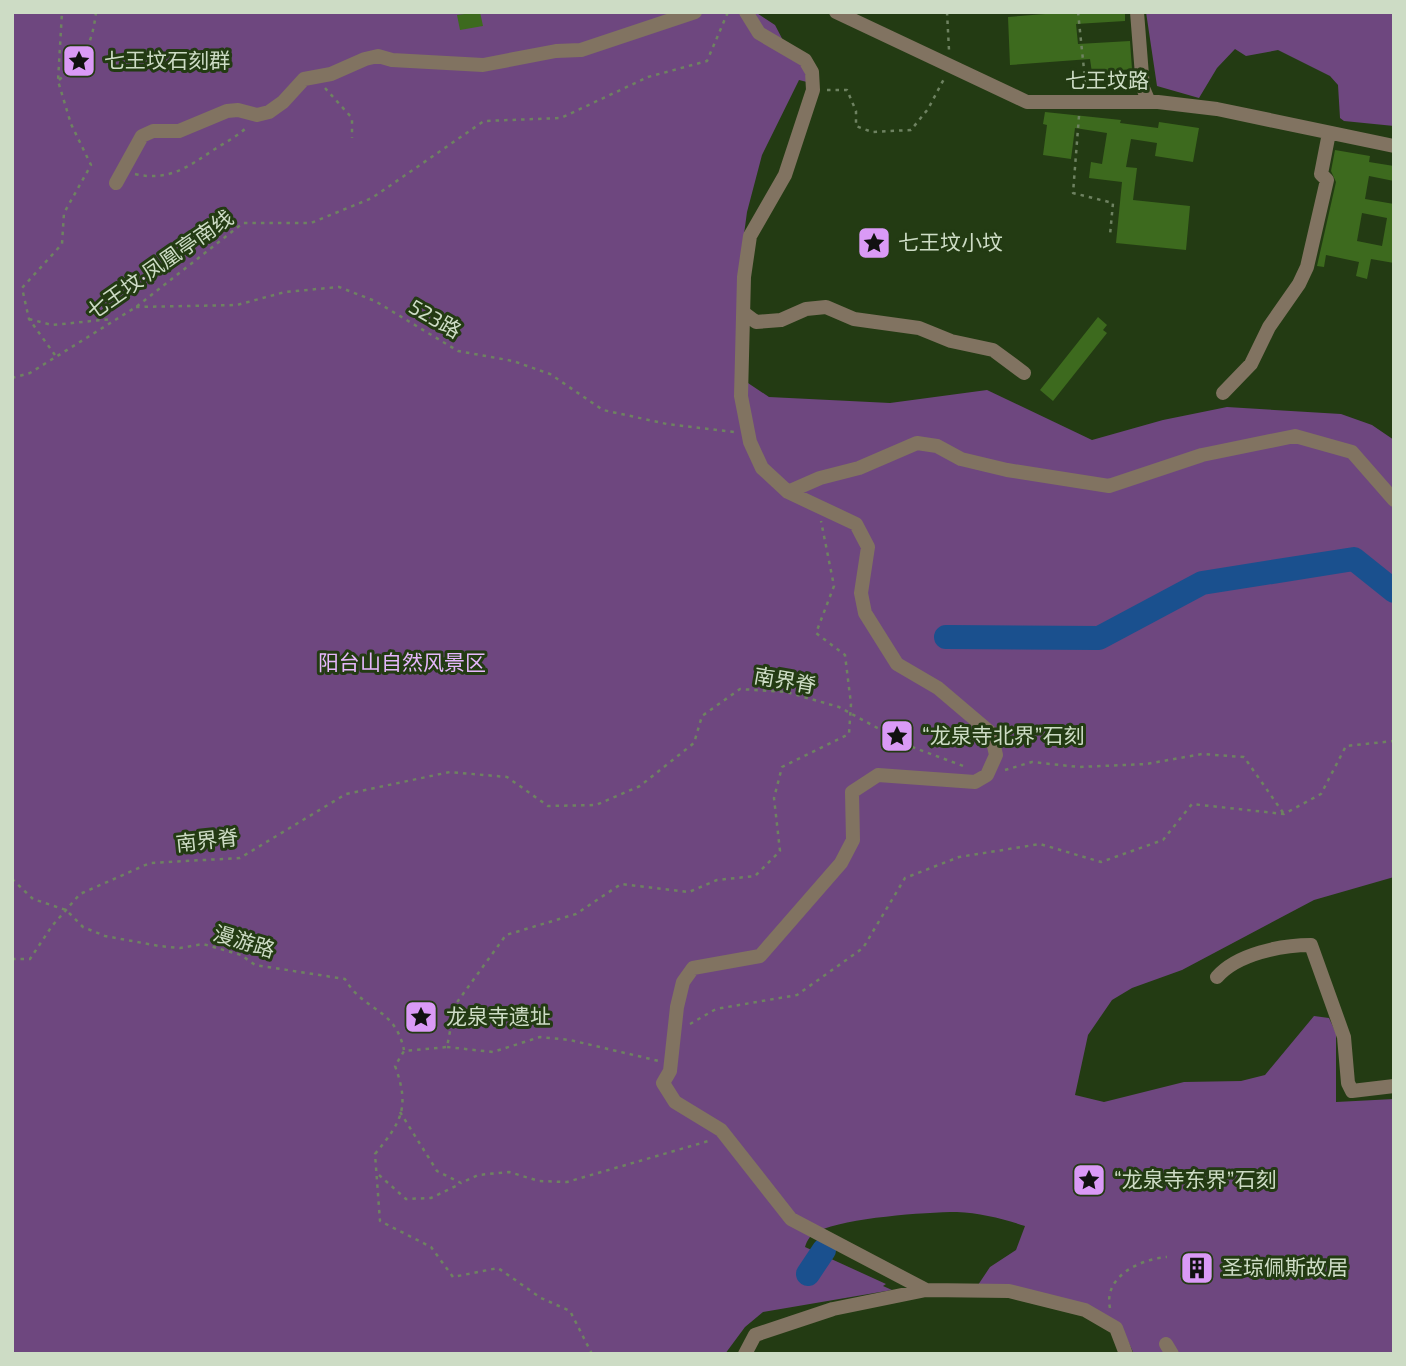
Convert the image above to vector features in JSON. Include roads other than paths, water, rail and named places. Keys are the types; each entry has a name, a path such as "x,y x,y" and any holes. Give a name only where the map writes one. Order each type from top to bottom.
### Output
{"street":[{"path":"116,183 142,136 153,131 179,131 227,111 238,110 257,115 283,102 304,79 378,56 392,60 483,65 529,55 581,50 695,12"},
{"path":"746,12 760,33 805,60 812,72 813,89 785,175 750,236 744,276 741,396 750,442 762,468 788,492 819,509 856,524 868,547 862,593 865,613 897,664 938,688 991,733 996,755 987,775 975,782 878,775 852,792 853,840 841,863 760,956 740,962 693,968 683,982 671,1065 663,1083 675,1102 721,1130 791,1219 926,1290"},
{"name":"七王坟路","path":"836,12 1027,102 1149,102 1217,109 1394,146"},
{"path":"1137,12 1143,88 1149,102"},
{"path":"1223,393 1251,364 1269,327 1292,297 1307,267 1327,180 1321,174 1329,133"},
{"path":"744,313 756,322 789,317 806,309 826,307 854,319 919,328 951,341 993,350 1024,373"},
{"path":"788,492 820,478 859,468 918,443 937,446 961,458 1007,470 1109,486 1202,455 1295,436 1352,452 1394,500"},
{"path":"1217,977 1238,961 1295,945 1311,945 1344,1037 1348,1083 1352,1091 1394,1086"},
{"path":"745,1354 755,1335 833,1309 926,1290 1009,1291 1085,1310 1116,1328 1126,1354"}],"waterway":[{"path":"946,637 1099,638 1202,583 1354,559 1394,591"},
{"path":"808,1274 824,1250"}],"place":[{"name":"七王坟石刻群","path":"79,61"},
{"name":"七王坟小坟","path":"874,243"},
{"name":"“龙泉寺北界”石刻","path":"897,736"},
{"name":"龙泉寺遗址","path":"421,1017"},
{"name":"“龙泉寺东界”石刻","path":"1089,1180"},
{"name":"圣琼佩斯故居","path":"1197,1268"}],"park label":[{"name":"阳台山自然风景区","path":"402,663"}]}
